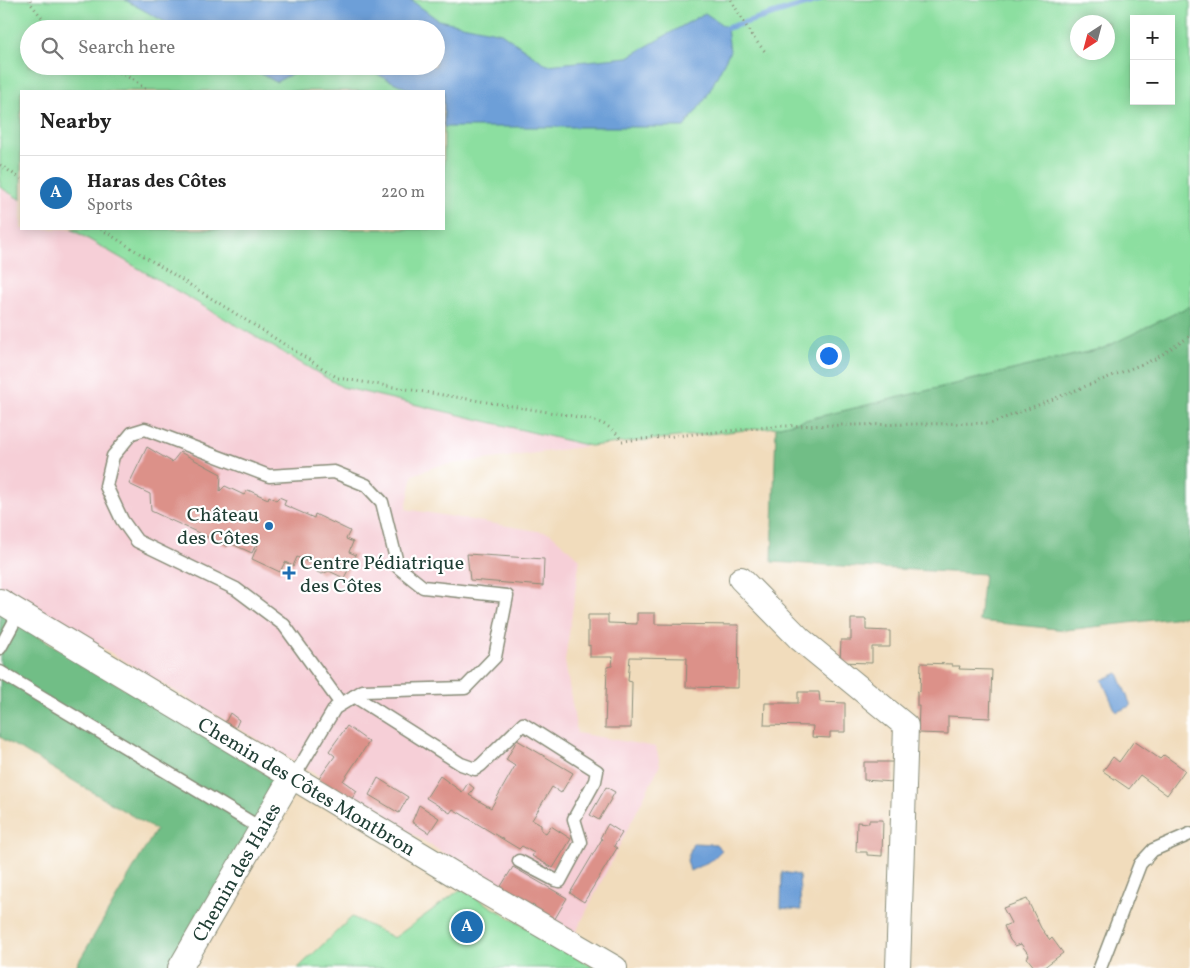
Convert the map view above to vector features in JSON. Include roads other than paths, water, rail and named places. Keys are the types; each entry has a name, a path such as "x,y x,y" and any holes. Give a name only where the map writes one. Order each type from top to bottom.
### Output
{"street":[{"path":"741,579 800,639 906,726 898,968"},
{"name":"Chemin des Côtes Montbron","path":"10,607 452,873 616,968"},
{"name":"Chemin des Haies","path":"180,968 292,776"}],"lane":[{"path":"292,776 301,765 335,708 363,691 465,688 495,657 507,596 423,587 398,567 382,502 366,485 334,472 269,476 145,429 132,433 113,456 106,486 122,520 137,541 236,589 284,625 341,704"},
{"path":"0,648 10,607"},
{"path":"0,672 262,828"},
{"path":"354,696 461,764 475,769 523,724 597,771 595,781 574,818 581,842 560,881 519,861"},
{"path":"1100,968 1140,864 1153,850 1190,834"}],"water":[{"path":"125,0 411,0 438,20 162,20"},
{"path":"705,13 727,28 730,51 706,98 684,127 445,127 445,90 410,90 379,75 445,75 445,21 501,33 547,65 628,57"},
{"path":"263,75 290,75 276,82"},
{"path":"1118,673 1131,706 1116,712 1102,680"},
{"path":"693,843 716,844 722,850 712,860 690,871 687,860"},
{"path":"782,872 799,875 801,910 781,908"}],"waterway":[{"path":"720,32 727,28 819,0"}],"place":[{"name":"Château des Côtes","path":"269,526"},
{"name":"Centre Pédiatrique des Côtes","path":"289,573"},
{"name":"Haras des Côtes","path":"467,927"}]}
